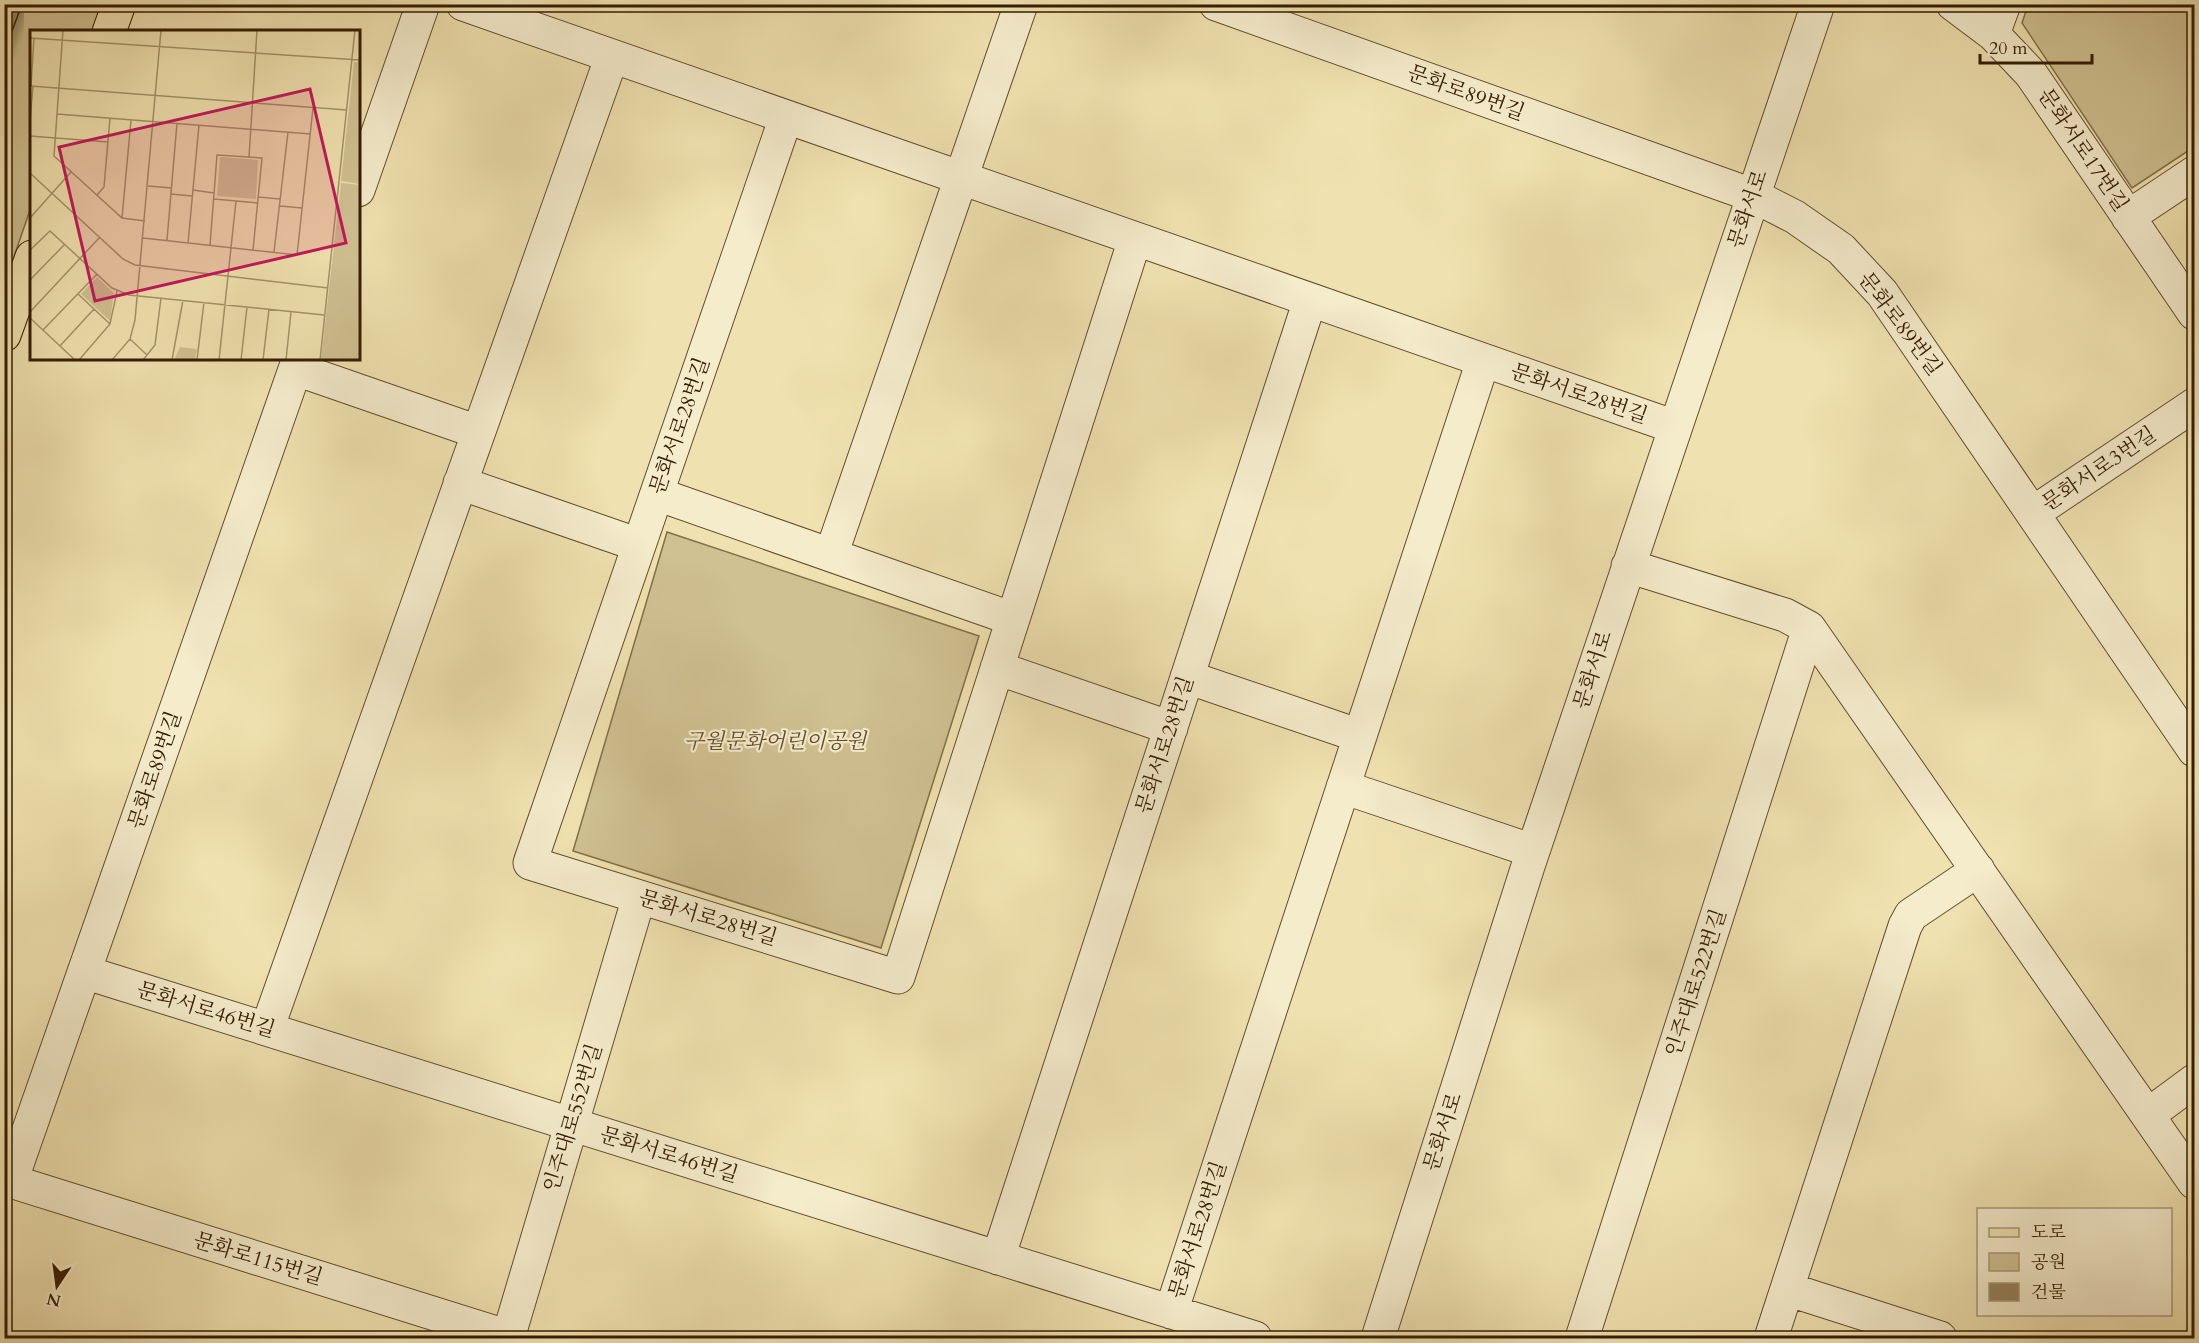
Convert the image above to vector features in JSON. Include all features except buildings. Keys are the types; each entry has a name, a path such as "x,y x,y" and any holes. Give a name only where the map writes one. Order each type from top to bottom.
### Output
{"main road":[{"path":"111,30 119,4"},
{"path":"4,335 30,263"}],"street":[{"path":"360,184 423,4"},
{"name":"문화서로28번길","path":"463,4 1675,427"},
{"path":"831,555 1021,4"},
{"name":"문화로89번길","path":"1216,4 1752,195 1795,217 1841,249 1882,292 2194,750"},
{"name":"문화서로","path":"1378,1338 1533,852 1818,4"},
{"name":"문화서로17번길","path":"1953,4 1998,19 2031,74 2194,314"},
{"path":"267,1029 612,56"},
{"name":"문화서로28번길","path":"786,117 530,863 898,977 1135,239"},
{"path":"2128,217 2194,173"},
{"name":"문화서로28번길","path":"998,1258 1310,300"},
{"name":"문화서로28번길","path":"1171,1312 1482,361"},
{"path":"298,364 478,432"},
{"name":"문화로89번길","path":"8,1180 84,972 298,364"},
{"name":"문화서로3번길","path":"2033,513 2194,405"},
{"path":"460,483 639,545"},
{"path":"657,494 1013,619"},
{"path":"1628,566 1785,615 1809,628 2194,1182"},
{"name":"인주대로522번길","path":"1582,1338 1809,628"},
{"path":"997,668 1171,728"},
{"path":"1187,678 1360,736"},
{"path":"1343,787 1533,852"},
{"path":"1771,1338 1905,926 1911,915 1978,870"},
{"name":"인주대로552번길","path":"509,1338 639,897"},
{"name":"문화서로46번길","path":"84,972 1255,1338"},
{"path":"2148,1115 2194,1081"},
{"name":"문화로115번길","path":"8,1180 509,1338"},
{"path":"1787,1289 1940,1338"}],"green space":[{"path":"5,5 102,5 93,30 30,30 30,210 5,283"},
{"path":"2028,5 2194,5 2194,147 2132,188 2022,23"},
{"name":"구월문화어린이공원","path":"667,532 979,636 881,948 573,851"}]}
